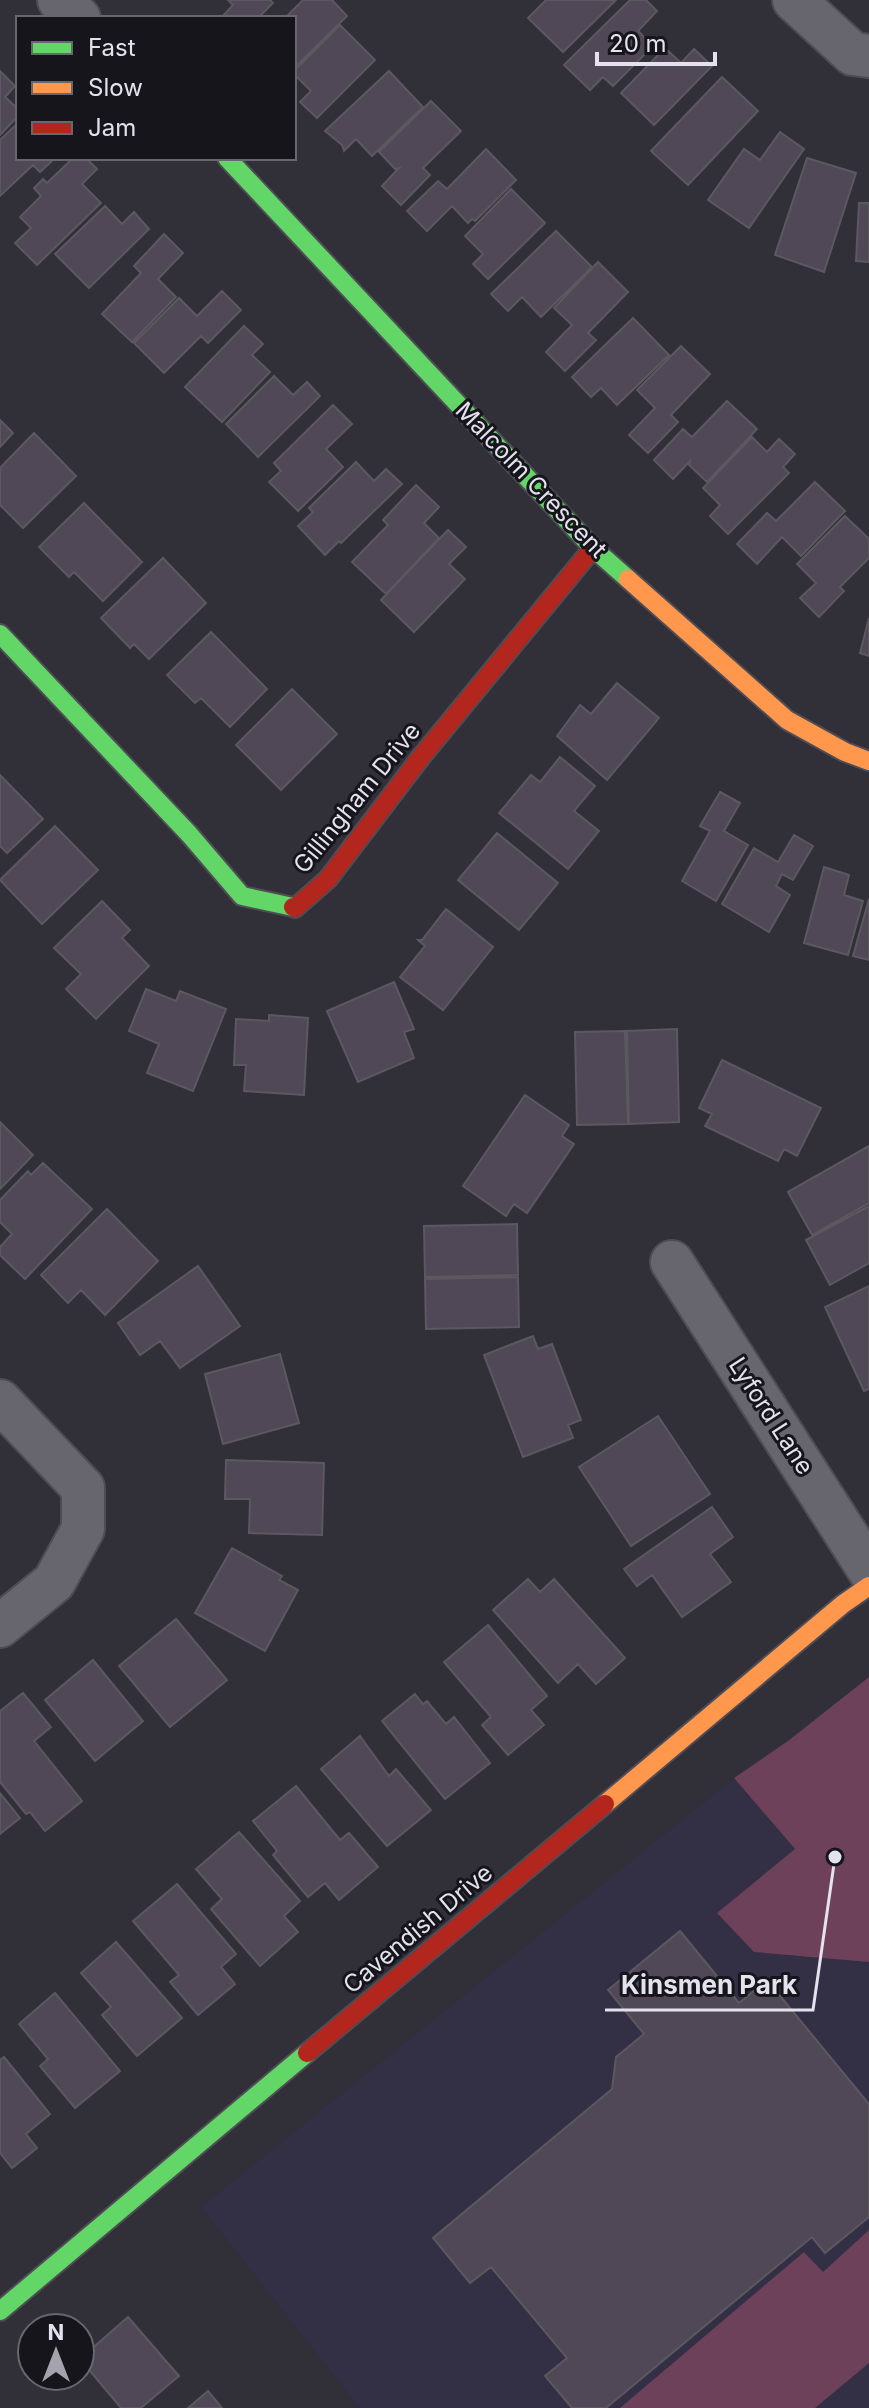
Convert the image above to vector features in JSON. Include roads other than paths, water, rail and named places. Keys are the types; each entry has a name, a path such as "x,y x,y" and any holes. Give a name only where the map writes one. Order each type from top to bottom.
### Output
{"street":[{"path":"59,0 77,16"},
{"path":"794,0 853,54 869,56"},
{"name":"Malcolm Crescent","path":"229,160 593,548 787,720 845,752 869,761"},
{"name":"Gillingham Drive","path":"0,634 189,834 242,896 295,908 328,879 421,757 593,548"},
{"name":"Lyford Lane","path":"672,1262 869,1570"},
{"path":"0,1401 83,1488 83,1529 54,1582 0,1626"},
{"name":"Cavendish Drive","path":"0,2311 869,1586"}],"place":[{"name":"Kinsmen Park","path":"835,1857"}]}
